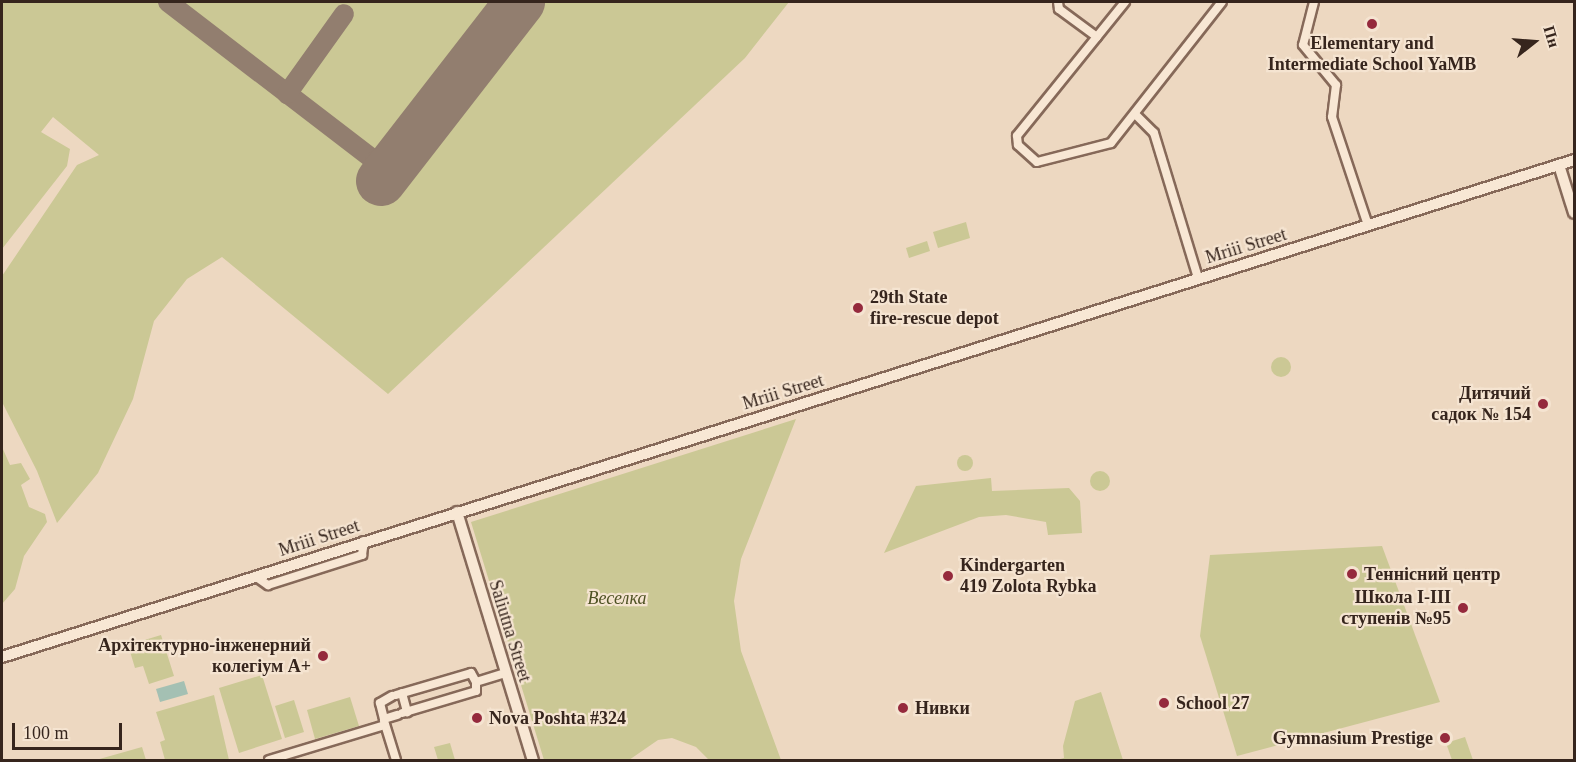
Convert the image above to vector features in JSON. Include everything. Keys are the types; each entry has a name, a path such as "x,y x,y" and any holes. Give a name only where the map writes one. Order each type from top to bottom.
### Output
{"street":[{"path":"1058,2 1059,9 1097,37"},
{"path":"1125,2 1017,136 1018,145 1041,163 1108,145 1136,115 1222,2"},
{"path":"1314,2 1303,45 1336,85 1332,117 1368,225"},
{"path":"1136,115 1154,133 1198,278"},
{"name":"Mriii Street","path":"2,657 1575,160"},
{"path":"1559,165 1575,213"},
{"name":"Saliutna Street","path":"457,512 532,760"},
{"path":"269,760 385,722 402,713 476,691 476,682 471,673 397,695 380,703 385,722 396,760"},
{"path":"476,682 506,673"},
{"path":"397,695 402,713"}],"green space":[{"path":"2,2 789,2 745,58 388,394 222,257 187,279 154,321 133,399 98,473 57,523 37,471 2,402 2,276 77,165 99,155 53,117 41,132 70,149 67,166 2,249"},
{"path":"966,222 970,238 938,248 933,232"},
{"path":"927,241 930,251 909,258 906,248"},
{"path":"1281,357 1288,360 1291,367 1288,374 1281,377 1274,374 1271,367 1274,360"},
{"name":"Веселка","path":"796,419 741,559 734,601 741,651 781,760 709,760 696,747 672,738 658,740 629,760 544,760 471,522"},
{"path":"2,447 10,465 21,463 30,479 21,485 29,507 45,514 47,522 24,556 15,589 2,604"},
{"path":"962,455 968,455 973,463 971,469 962,471 957,466 957,460"},
{"path":"1100,471 1107,474 1110,481 1107,488 1100,491 1093,488 1090,481 1093,474"},
{"path":"991,478 992,491 1069,488 1080,501 1082,533 1048,535 1046,522 1006,515 979,517 884,553 916,486"},
{"path":"1382,546 1440,702 1237,756 1200,636 1210,555"},
{"path":"161,635 174,676 149,684 143,666 135,668 128,645"},
{"path":"262,675 282,739 239,753 219,688"},
{"path":"1101,692 1123,760 1056,760 1064,758 1063,746 1075,701"},
{"path":"214,695 229,760 165,760 160,742 165,740 156,712"},
{"path":"350,697 359,726 315,739 307,710"},
{"path":"294,700 304,732 285,738 275,706"},
{"path":"1465,737 1473,760 1452,760 1446,743"},
{"path":"450,743 455,760 438,760 434,747"},
{"path":"142,747 146,760 96,760"}],"shaded area":[{"path":"184,681 188,694 160,702 156,689"}],"taxiway":[{"path":"168,2 375,161 389,163 402,154"},
{"path":"287,94 344,14"}],"runway":[{"path":"381,181 520,2"}],"place":[{"name":"Elementary and Intermediate School YaMB","path":"1372,24"},
{"name":"29th State fire-rescue depot","path":"858,308"},
{"name":"Дитячий садок № 154","path":"1543,404"},
{"name":"Теннісний центр","path":"1352,574"},
{"name":"Kindergarten 419 Zolota Rybka","path":"948,576"},
{"name":"Школа І-ІІІ ступенів №95","path":"1463,608"},
{"name":"Архітектурно-інженерний колегіум А+","path":"323,656"},
{"name":"School 27","path":"1164,703"},
{"name":"Нивки","path":"903,708"},
{"name":"Nova Poshta #324","path":"477,718"},
{"name":"Gymnasium Prestige","path":"1445,738"}]}
